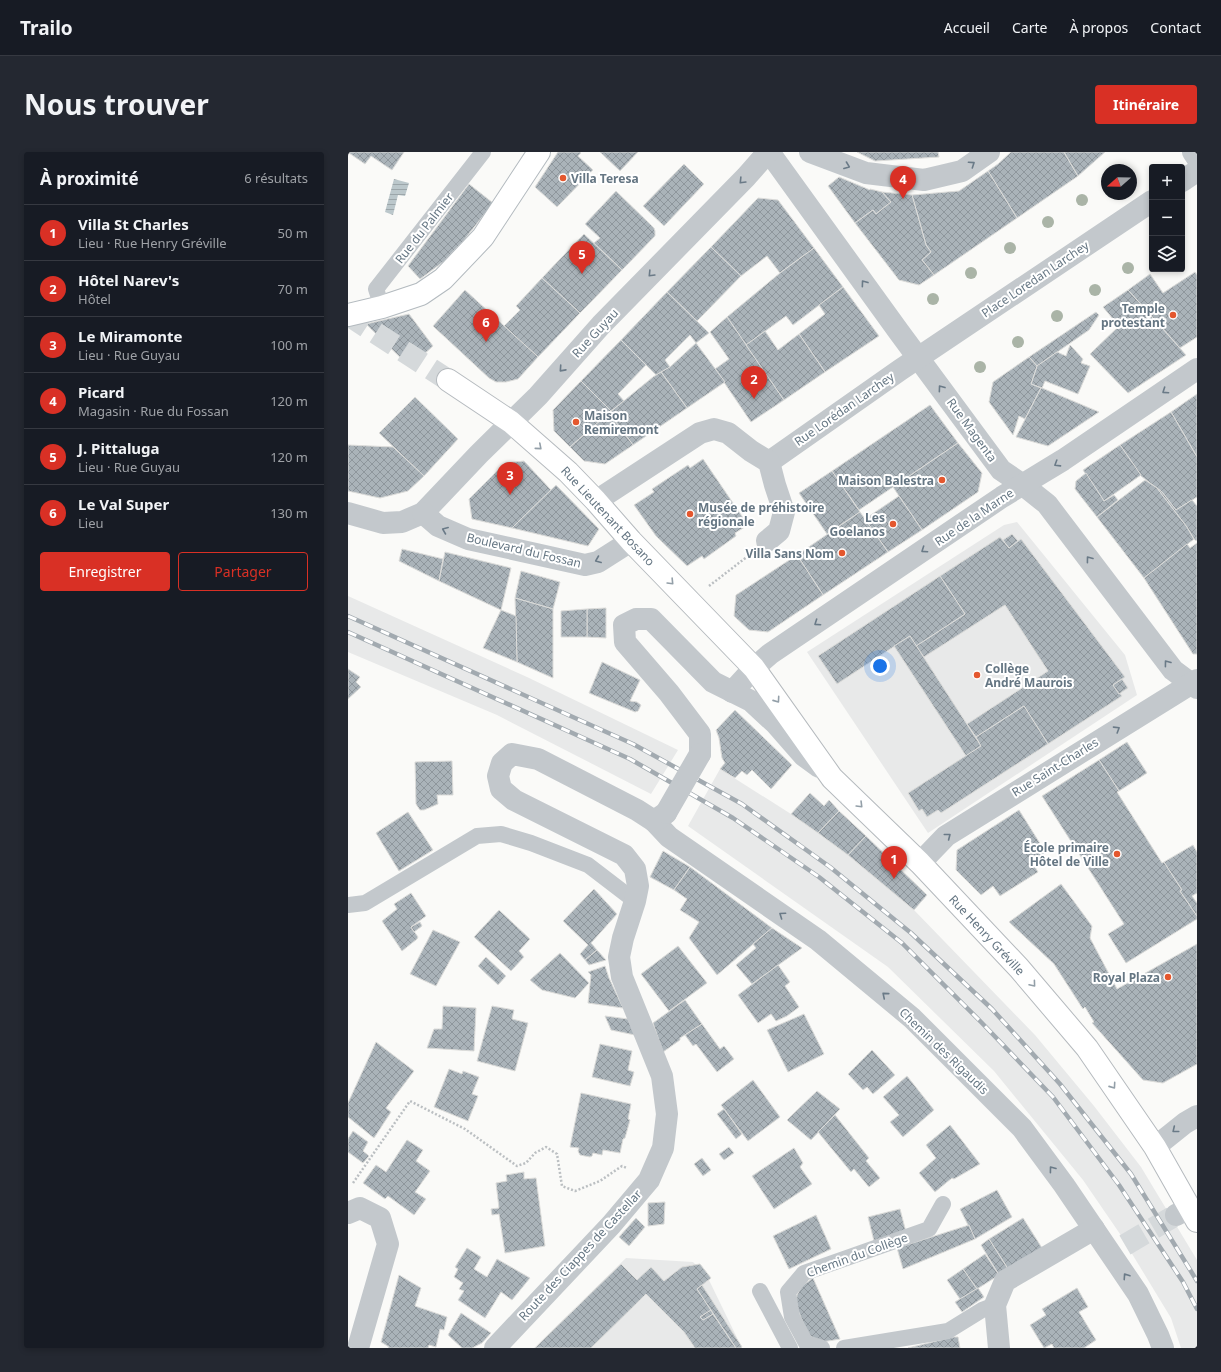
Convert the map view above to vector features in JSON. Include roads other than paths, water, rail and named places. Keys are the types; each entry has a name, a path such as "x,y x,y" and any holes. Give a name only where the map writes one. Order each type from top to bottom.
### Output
{"main road":[{"path":"348,315 382,307 421,294 443,279 483,237 539,152"},
{"name":"Rue Lieutenant Bosano","path":"448,380 511,422 568,472 754,668"},
{"name":"Rue Henry Gréville","path":"754,668 832,778 920,863 1019,968 1087,1048 1155,1147 1188,1215"}],"street":[{"name":"Rue Magenta","path":"769,152 1001,470 1047,504 1173,670 1195,684"},
{"name":"Rue Guyau","path":"423,513 479,454 538,396 601,325 769,152"},
{"path":"810,152 866,173 924,180 962,171 989,152"},
{"path":"1193,152 1197,158"},
{"path":"1185,179 1197,170"},
{"name":"Place Loredan Larchey","path":"918,358 1149,203"},
{"name":"Rue Lorédan Larchey","path":"769,462 918,358"},
{"name":"Rue de la Marne","path":"754,668 770,654 1002,497 1063,460 1197,370"},
{"path":"596,501 700,433 714,429 728,433 751,451 769,462 784,512 779,532 767,540"},
{"path":"348,514 383,523 402,522 423,513"},
{"name":"Boulevard du Fossan","path":"423,513 438,526 468,539 584,565 598,562 632,541"},
{"path":"660,817 700,754 700,734 669,693 625,642 624,625 636,619 651,619 713,682 751,702 776,724 804,756 832,778"},
{"path":"732,692 754,668"},
{"name":"Rue Saint-Charles","path":"920,863 946,836 1195,684"},
{"name":"Route des Ciappes de Castellar","path":"495,1348 616,1219 649,1180 663,1148 667,1114 662,1076 622,977 619,957 638,886 635,870 624,855 514,800 501,790 498,776 502,763 512,754 538,759 637,810 660,817"},
{"name":"Chemin des Rigaudis","path":"660,817 669,837 818,940 912,1018 1022,1128 1094,1229 1144,1290 1162,1348"},
{"path":"1155,1147 1184,1123 1197,1116"},
{"path":"348,1213 360,1208 380,1218 388,1244 358,1348"},
{"path":"999,1348 995,1305 1005,1281 1094,1229"}],"lane":[{"name":"Rue du Palmier","path":"382,307 376,289 483,152"},
{"path":"348,905 365,903 477,836 501,834 531,843 588,865 635,901"},
{"name":"Chemin du Collège","path":"822,1348 806,1343 792,1317 788,1292 804,1273 929,1228 943,1204"},
{"path":"760,1291 790,1348"},
{"path":"844,1348 948,1331 982,1310 995,1305"}],"tunnel":[{"path":"348,315 448,380"},
{"path":"1125,1245 1176,1215"}],"railway":[{"path":"348,616 633,744 742,804 830,867 911,933 992,1009 1060,1084 1131,1174 1197,1281"},
{"path":"348,632 630,759 733,818 819,877 902,943 1053,1097 1119,1185 1183,1282 1197,1309"}],"place":[{"name":"Villa Teresa","path":"563,178"},
{"name":"Picard","path":"903,199"},
{"name":"J. Pittaluga","path":"582,274"},
{"name":"Temple protestant","path":"1173,315"},
{"name":"Le Val Super","path":"486,342"},
{"name":"Hôtel Narev's","path":"754,399"},
{"name":"Maison Remiremont","path":"576,422"},
{"name":"Maison Balestra","path":"942,480"},
{"name":"Le Miramonte","path":"510,495"},
{"name":"Musée de préhistoire régionale","path":"690,514"},
{"name":"Les Goelanos","path":"893,524"},
{"name":"Villa Sans Nom","path":"842,553"},
{"name":"Collège André Maurois","path":"977,675"},
{"name":"École primaire Hôtel de Ville","path":"1117,854"},
{"name":"Villa St Charles","path":"894,879"},
{"name":"Royal Plaza","path":"1168,977"}]}
